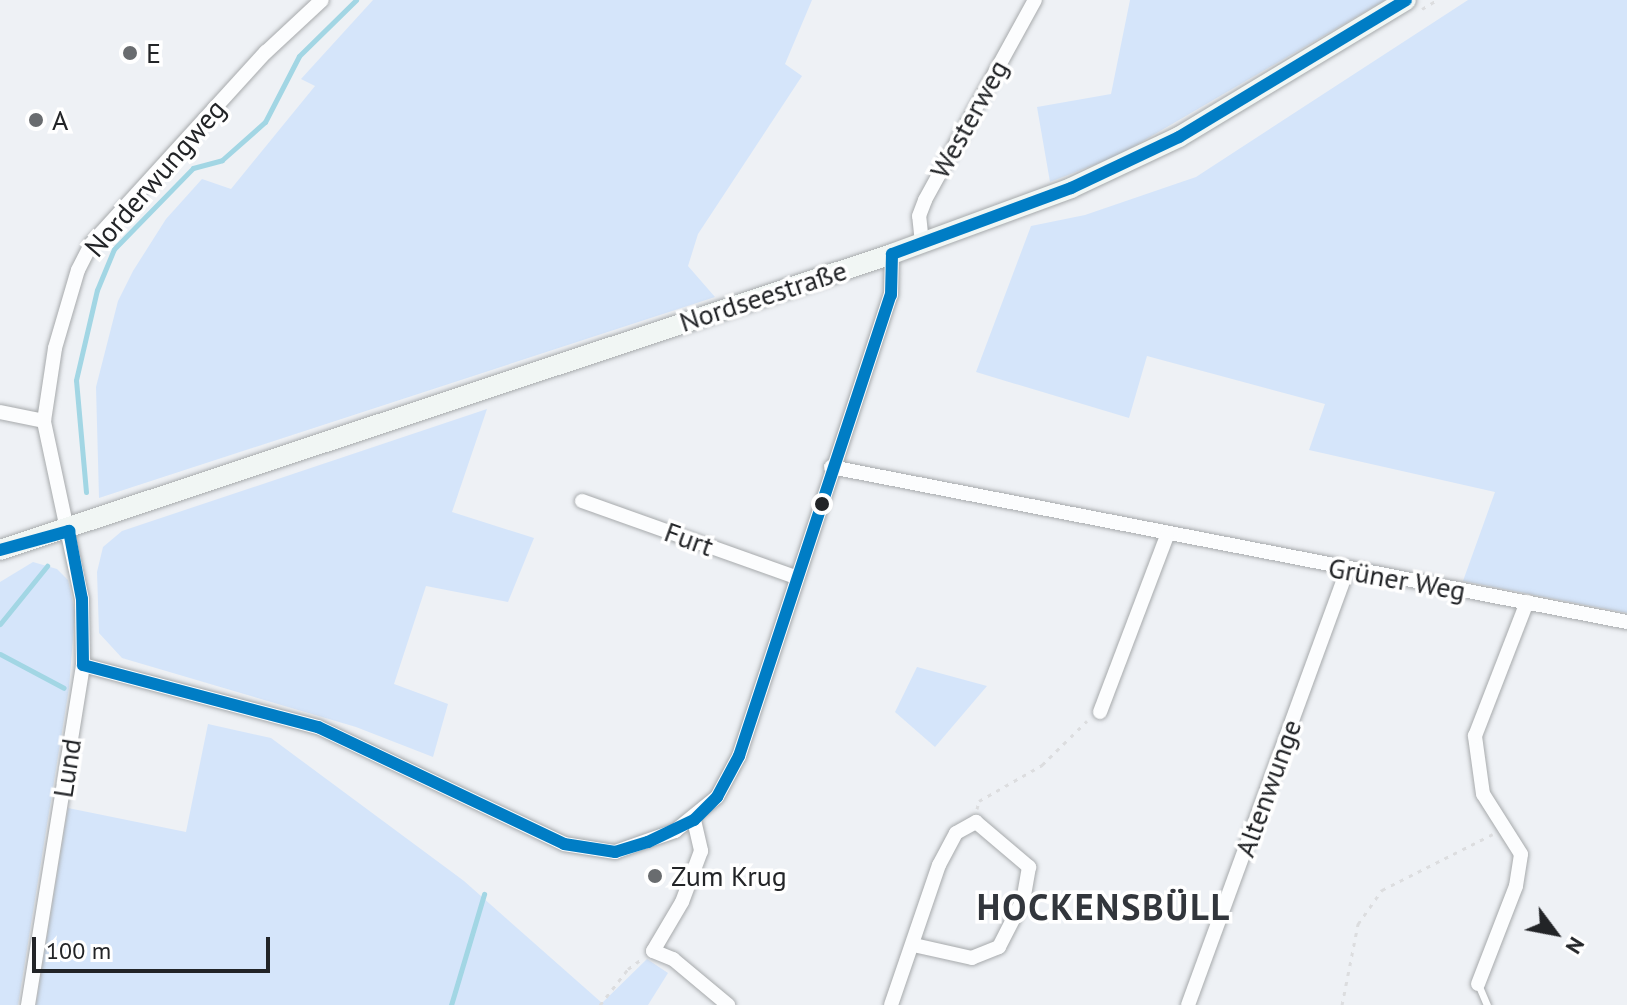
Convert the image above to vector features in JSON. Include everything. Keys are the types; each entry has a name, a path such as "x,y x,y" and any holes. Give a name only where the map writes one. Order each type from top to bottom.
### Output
{"main road":[{"name":"Nordseestraße","path":"0,550 69,531 892,254 1071,188 1179,137 1406,0"}],"street":[{"name":"Norderwungweg","path":"69,531 44,421 55,348 78,270 91,244 266,52 322,0"},
{"name":"Westerweg","path":"922,243 919,216 925,200 1035,0"},
{"path":"83,665 318,727 564,844 615,852 694,820 717,797 739,756 831,467 891,295 892,254"},
{"path":"0,412 44,421"},
{"name":"Grüner Weg","path":"831,467 1167,536 1627,622"},
{"name":"Furt","path":"582,501 796,577"},
{"name":"Lund","path":"28,1005 83,665 82,599 69,531"},
{"path":"1100,712 1167,536"},
{"name":"Altenwunge","path":"1188,1005 1347,570"},
{"path":"1478,984 1516,886 1521,854 1483,794 1475,736 1527,602"},
{"path":"694,820 701,851 682,902 653,951 673,959 728,1005"},
{"path":"891,1005 939,865 956,833 976,822 1029,867 1023,900 999,947 972,958 914,945"}],"lane":[{"path":"1478,984 1487,1005"}],"path":[{"path":"976,822 979,801 1042,765 1070,734 1100,712"},
{"path":"1342,1005 1358,924 1382,890 1506,828"},
{"path":"600,1005 628,969 653,951"}],"shaded area":[{"path":"373,0 812,0 785,64 802,76 698,234 688,266 715,297 99,498 96,387 118,301 133,271 166,219 202,179 231,189 315,86 301,79"},
{"path":"1130,0 1385,0 1119,155 1050,182 1037,107 1111,94"},
{"path":"1468,0 1627,0 1627,613 1463,581 1495,492 1309,450 1325,404 1147,356 1129,418 976,372 1031,226 1085,215 1196,177"},
{"path":"487,409 452,512 534,538 508,602 426,586 394,684 448,704 433,757 356,727 122,658 99,633 97,572 103,547 122,531"},
{"path":"33,562 57,569 68,580 75,612 69,688 18,1005 0,1005 0,582"},
{"path":"917,667 987,686 935,747 895,712"},
{"path":"208,724 271,738 464,881 602,1003 647,959 668,973 648,1005 36,1005 68,808 186,832"}],"waterway":[{"path":"86,492 76,380 97,290 114,249 193,168 222,160 265,122 299,56 356,0"},
{"path":"0,624 47,566"},
{"path":"0,654 64,688"},
{"path":"451,1005 484,894"}],"transit line":[{"path":"0,550 69,531 82,599 83,665 318,727 564,844 615,852 648,842 694,820 717,797 739,756 891,295 892,254 1071,188 1179,137 1406,0"}],"place":[{"name":"E","path":"130,53"},
{"name":"A","path":"36,120"},
{"name":"Zum Krug","path":"655,876"}],"district":[{"name":"HOCKENSBÜLL","path":"1104,907"}]}
